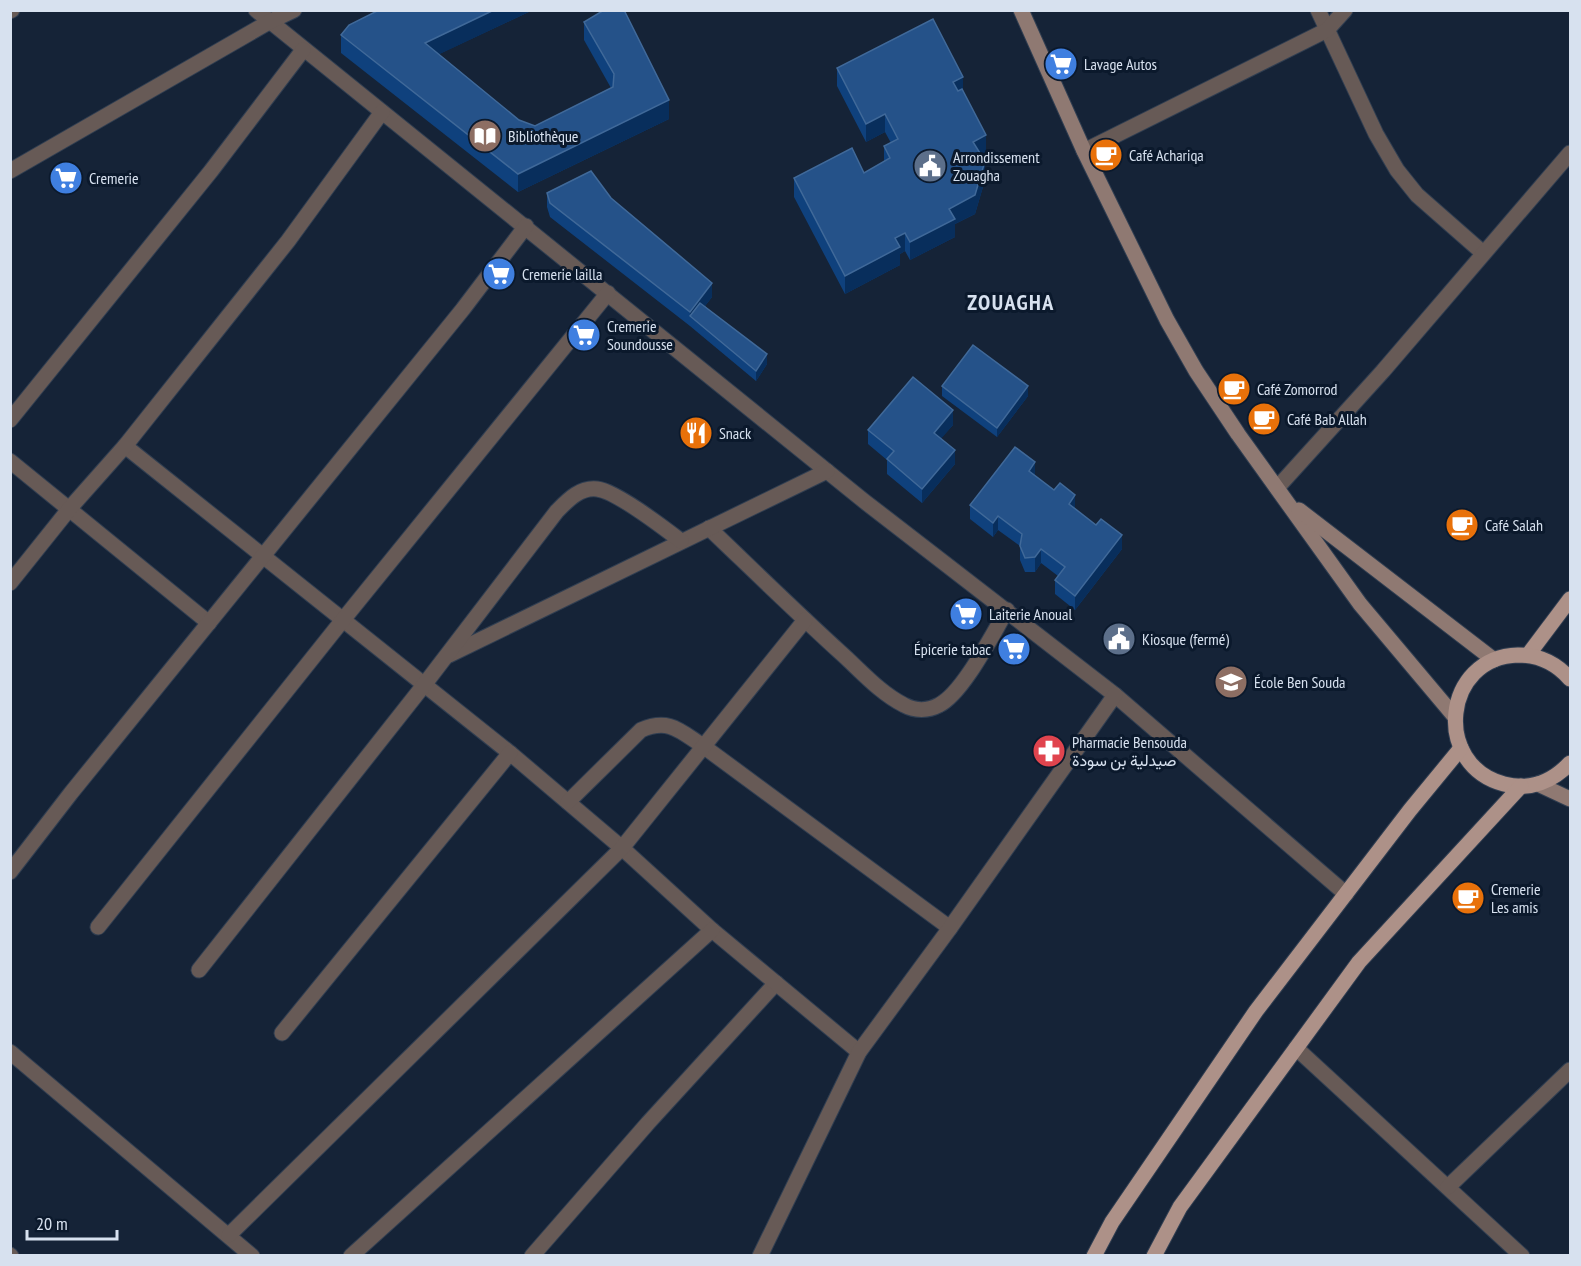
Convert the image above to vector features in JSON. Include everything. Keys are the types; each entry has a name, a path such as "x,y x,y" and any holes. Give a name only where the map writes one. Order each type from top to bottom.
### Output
{"main road":[{"path":"1021,10 1084,151 1167,321 1202,380 1360,604 1455,717"},
{"path":"1282,494 1494,660"},
{"path":"1528,656 1570,599"},
{"path":"1570,679 1555,665 1539,658 1510,656 1494,660 1479,669 1468,681 1458,700 1455,717 1456,736 1471,764 1498,783 1521,786 1538,784 1554,777 1570,763"},
{"path":"1094,1256 1112,1222 1257,1011 1461,748"},
{"path":"1538,784 1570,799"},
{"path":"1154,1256 1180,1207 1359,962 1521,786"}],"street":[{"path":"256,10 827,471 1115,695 1346,894"},
{"path":"10,171 269,22 294,10"},
{"path":"1318,10 1376,134 1397,170 1417,195 1483,253"},
{"path":"1084,151 1328,30 1345,10"},
{"path":"10,420 204,180 303,50"},
{"path":"10,583 70,508 125,446 288,241 382,112"},
{"path":"1282,494 1383,370 1570,153"},
{"path":"10,872 71,793 464,309 525,226"},
{"path":"98,927 608,293"},
{"path":"125,446 510,753 622,848 712,930 859,1052"},
{"path":"10,461 209,623"},
{"path":"446,656 827,471"},
{"path":"200,970 570,497 584,491 598,489 606,492 622,500 681,541"},
{"path":"709,528 888,696 907,707 922,710 950,699 960,687 1007,610"},
{"path":"229,1235 622,848 805,620"},
{"path":"760,1256 859,1052 1115,695"},
{"path":"568,802 641,730 654,724 667,725 703,746 950,928"},
{"path":"282,1033 510,753"},
{"path":"351,1256 712,930"},
{"path":"532,1256 648,1123 777,983"},
{"path":"1296,1048 1522,1256"},
{"path":"11,1052 252,1256"},
{"path":"1448,1187 1570,1070"}],"building":[{"path":"379,10 494,10 425,43 519,120 535,126 613,87 614,74 584,22 604,10 624,10 669,100 518,174 341,35 349,25"},
{"name":"Arrondissement Zouagha","path":"933,19 963,77 953,82 958,91 962,89 986,135 973,142 985,161 975,195 949,209 955,219 910,242 905,233 895,238 900,247 845,276 794,178 852,148 864,173 890,158 884,146 898,139 885,114 866,124 837,68"},
{"path":"591,171 611,198 712,283 690,312 550,203 547,193"},
{"path":"700,303 767,354 756,371 690,316"},
{"path":"973,345 1028,386 997,428 942,386"},
{"path":"913,377 953,410 934,433 955,450 922,489 887,459 894,451 868,430"},
{"path":"1015,447 1035,462 1029,471 1054,490 1060,483 1075,495 1069,504 1096,525 1101,519 1122,535 1075,596 1055,580 1065,567 1041,549 1035,557 1025,558 1020,546 1022,534 998,516 993,523 970,505"}],"place":[{"name":"Lavage Autos","path":"1061,64"},
{"name":"Bibliothèque","path":"485,136"},
{"name":"Café Achariqa","path":"1106,155"},
{"name":"Arrondissement Zouagha","path":"930,166"},
{"name":"Cremerie","path":"66,178"},
{"name":"Cremerie lailla","path":"499,274"},
{"name":"Cremerie Soundousse","path":"584,335"},
{"name":"Café Zomorrod","path":"1234,389"},
{"name":"Café Bab Allah","path":"1264,419"},
{"name":"Snack","path":"696,433"},
{"name":"Café Salah","path":"1462,525"},
{"name":"Laiterie Anoual","path":"966,614"},
{"name":"Kiosque (fermé)","path":"1119,639"},
{"name":"Épicerie tabac","path":"1014,649"},
{"name":"École Ben Souda","path":"1231,682"},
{"name":"Pharmacie Bensouda صيدلية بن سودة","path":"1049,751"},
{"name":"Cremerie Les amis","path":"1468,898"}],"district":[{"name":"ZOUAGHA","path":"1011,302"}]}
